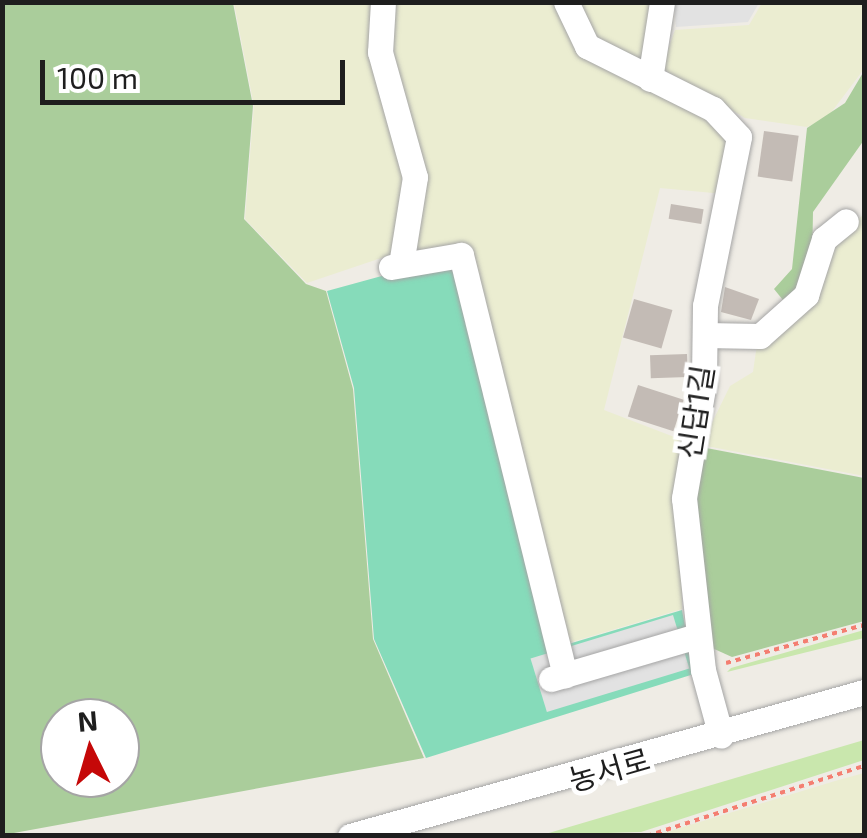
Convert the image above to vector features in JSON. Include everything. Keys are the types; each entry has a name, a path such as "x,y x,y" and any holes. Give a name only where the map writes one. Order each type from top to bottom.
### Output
{"street":[{"path":"383,2 380,52 415,177 396,266 461,255 558,677 697,636"},
{"name":"신답1길","path":"566,2 587,46 713,109 739,137 705,335 684,498 702,670 721,736"},
{"path":"650,79 662,2"},
{"path":"705,335 760,336 806,295 824,239 846,221"},
{"name":"농서로","path":"350,836 721,736 864,692"}],"path":[{"path":"702,670 864,625"},
{"path":"647,836 864,766"}],"green space":[{"path":"2,3 233,3 253,106 244,219 306,284 326,291 353,389 373,639 424,758 3,835"},
{"path":"234,3 377,3 409,155 393,254 307,283 245,219 254,106"},
{"path":"390,3 558,3 565,28 729,131 724,194 660,188 604,410 682,440 682,609 565,644 465,247 414,252 408,235"},
{"path":"572,3 654,3 642,59 603,50"},
{"path":"762,3 864,3 864,69 827,118 807,127 745,118 661,68 675,30 749,25"},
{"path":"864,71 864,140 813,212 812,265 787,305 774,289 792,269 807,128 845,103"},
{"path":"864,214 864,476 701,445 730,386 753,372 757,344 829,245"},
{"path":"451,257 555,648 682,610 694,674 426,758 374,639 354,388 327,291"},
{"path":"701,447 864,478 864,621 732,657 712,648 695,519"},
{"path":"864,630 864,638 727,672 731,668"},
{"path":"864,740 864,760 641,832 542,835"},
{"path":"864,773 864,835 657,835 835,781"}],"shaded area":[{"path":"674,2 759,3 748,22 676,27"},
{"path":"673,615 689,669 547,712 531,659"}],"building":[{"path":"764,131 799,136 792,181 758,177"},
{"path":"671,204 704,209 701,224 669,219"},
{"path":"725,287 759,299 751,320 721,312"},
{"path":"634,299 672,310 661,348 623,337"},
{"path":"687,354 688,377 651,378 650,355"},
{"path":"638,385 684,400 673,431 628,416"}]}
